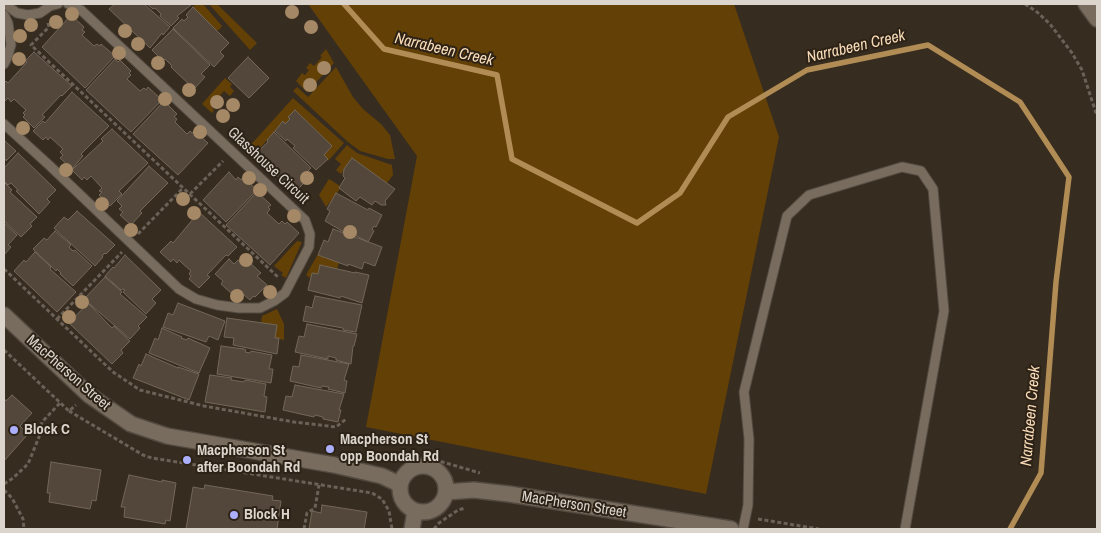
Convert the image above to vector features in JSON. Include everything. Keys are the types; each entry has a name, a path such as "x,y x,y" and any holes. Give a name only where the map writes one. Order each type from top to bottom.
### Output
{"street":[{"path":"1086,4 1097,19"},
{"name":"MacPherson Street","path":"4,315 89,395 130,424 167,436 334,465 382,476 399,484"},
{"path":"415,467 430,467 443,477 446,492 444,500 431,511 415,512 404,504 399,491 399,484 408,471 415,467"},
{"name":"MacPherson Street","path":"446,492 474,490 509,494 731,529"},
{"path":"412,529 415,512"}],"lane":[{"path":"5,4 17,13 28,15 40,13 58,4"},
{"name":"Glasshouse Circuit","path":"4,124 179,289 196,299 217,305 239,308 260,308 285,293 309,246 310,234 305,220 82,10 68,4"},
{"path":"4,15 8,23 11,45 4,64"},
{"path":"743,529 748,505 749,439 744,392 787,216 809,195 902,167 921,171 933,189 944,311 905,529"}],"path":[{"path":"1025,4 1050,24 1072,53 1082,70 1097,116"},
{"path":"45,9 49,27 31,45 289,286"},
{"path":"190,194 233,152"},
{"path":"135,237 183,188"},
{"path":"57,319 123,251 125,246"},
{"path":"4,269 113,372 140,390 204,406 294,422 336,427 346,419"},
{"path":"4,350 69,411 143,455 174,462 372,493 382,499 389,511 392,529"},
{"path":"69,411 89,395"},
{"path":"4,484 28,464 42,422 60,403"},
{"path":"422,456 484,474"},
{"path":"304,529 307,513 315,508 319,485"},
{"path":"4,490 12,498 23,519 24,529"},
{"path":"434,529 439,523 458,510 472,506"}],"shaded area":[{"path":"196,4 203,4 222,26 219,30 216,30 193,7"},
{"path":"209,4 217,4 257,43 250,50"},
{"path":"308,4 734,4 779,137 706,494 366,427 417,156"},
{"path":"326,49 334,63 307,92 296,81 302,73 305,75 309,70 306,68 310,63 314,66"},
{"path":"336,67 353,97 390,135 395,159 388,159 360,151 293,91 297,87 308,97"},
{"path":"225,78 232,84 230,87 234,91 230,96 224,91 211,106 214,110 212,113 202,104"},
{"path":"293,98 344,143 328,161 324,155 332,146 295,110 288,117 290,119 285,124 283,122 254,155 247,149"},
{"path":"347,145 357,153 392,165 393,175 387,183 352,158 341,174 336,170 341,164 335,159"},
{"path":"329,179 340,186 340,189 326,207 319,195"},
{"path":"297,241 302,242 286,278 274,266"},
{"path":"318,254 339,263 337,269 320,265 318,274 312,273 310,278 306,275"},
{"path":"277,309 284,324 284,340 275,338 277,325 261,324 262,316"}],"building":[{"path":"115,4 144,4 170,27 163,35 162,33 150,48 109,9"},
{"path":"147,4 191,5 177,16 179,18 171,26 160,16 161,14 155,8 153,9"},
{"path":"193,7 229,43 220,52 224,56 214,67 173,28 182,19 184,21 188,17 186,15"},
{"path":"71,15 84,27 82,30 85,32 82,35 94,46 97,44 100,46 101,44 115,56 85,88 42,47"},
{"path":"173,29 210,65 201,74 205,77 194,89 165,59 163,61 152,50"},
{"path":"34,52 72,86 42,115 45,117 34,128 23,117 25,115 23,113 26,110 14,99 11,102 8,98 5,101 4,83 6,81 8,83"},
{"path":"248,57 269,78 249,98 228,78"},
{"path":"115,59 118,62 120,60 131,71 129,73 131,75 127,79 140,91 144,88 146,90 148,87 162,100 131,132 86,90"},
{"path":"72,92 109,126 81,154 83,156 72,169 60,158 63,155 60,152 63,149 50,137 48,140 46,137 43,140 33,131 43,121 45,123"},
{"path":"164,101 177,114 174,117 177,119 175,122 187,134 190,131 192,133 194,131 208,143 178,175 133,134"},
{"path":"295,110 332,146 324,155 328,159 316,170 293,148 295,146 275,131 283,121 285,124 290,119 288,117"},
{"path":"112,129 148,163 119,191 122,194 110,206 99,195 102,192 99,191 102,188 91,176 87,180 84,177 82,180 72,170 103,141 101,139"},
{"path":"274,132 311,168 302,177 306,181 295,192 271,170 273,168 267,162 265,164 254,155 268,142 267,140"},
{"path":"4,142 16,151 4,161"},
{"path":"18,153 56,190 47,199 50,202 39,214 16,191 18,190 11,183 8,185 4,181 4,168"},
{"path":"352,158 395,189 385,201 386,205 381,205 375,201 372,205 360,197 356,201 339,188 345,178 343,176 344,169"},
{"path":"149,166 168,183 140,211 142,213 131,225 120,215 123,212 119,209 122,206 117,201"},
{"path":"229,172 236,180 238,177 241,180 243,177 257,190 226,222 203,200"},
{"path":"4,182 12,190 10,192 37,217 30,224 32,226 21,237 4,221"},
{"path":"257,192 271,205 268,207 270,209 267,213 279,224 282,221 285,224 287,222 299,233 270,265 226,225"},
{"path":"336,193 368,210 369,208 382,215 376,227 374,226 372,229 374,231 368,242 355,235 356,232 352,230 349,235 325,221 330,211 327,209"},
{"path":"77,211 115,245 102,256 95,266 54,228 64,217 68,220"},
{"path":"199,212 237,247 228,256 226,255 207,275 210,277 199,288 189,279 191,271 179,260 177,263 173,259 171,262 160,252 171,241 173,243"},
{"path":"4,223 17,235 8,245 11,247 4,255"},
{"path":"333,229 382,247 375,266 364,262 362,269 318,255 324,240 328,242"},
{"path":"55,231 71,245 69,247 73,251 75,250 92,266 73,286 57,269 56,271 33,249 44,238 47,240"},
{"path":"35,252 51,267 50,269 76,292 57,312 14,271"},
{"path":"125,255 161,290 152,299 156,303 146,314 123,292 125,290 121,290 105,276"},
{"path":"229,259 234,264 238,260 245,265 248,261 261,273 257,276 267,285 250,300 237,289 232,294 221,284 223,281 215,274"},
{"path":"320,265 369,275 362,303 341,296 340,298 308,290 312,273 318,274"},
{"path":"105,277 122,292 120,294 147,317 138,326 140,328 130,339 84,299"},
{"path":"315,296 362,305 356,332 303,321 306,306 312,308"},
{"path":"88,303 112,328 114,326 130,341 121,350 123,353 112,364 69,323"},
{"path":"178,303 225,321 218,340 209,336 206,342 163,327 168,313 173,315"},
{"path":"227,318 277,325 275,338 279,338 277,354 233,345 234,338 224,337"},
{"path":"307,324 357,334 353,346 351,364 328,356 328,359 295,352 299,336 304,337"},
{"path":"162,328 181,338 187,340 188,338 210,348 199,373 149,353 155,338 158,340"},
{"path":"221,346 244,349 246,350 245,352 250,353 251,351 272,355 269,369 273,369 271,383 217,374"},
{"path":"146,354 178,368 199,374 189,400 133,378"},
{"path":"301,355 349,364 344,380 347,381 345,393 328,389 329,387 322,386 321,388 290,381 293,366 299,367"},
{"path":"210,375 232,378 231,380 244,382 245,380 266,384 264,396 267,397 265,412 205,402"},
{"path":"295,385 344,394 339,410 341,410 338,422 315,415 314,417 283,410 286,396 292,397"},
{"name":"Block C","path":"12,395 32,413 20,426 28,434 4,461 4,398 6,401"},
{"path":"51,462 101,470 96,501 92,500 90,509 49,502 50,493 47,493"},
{"path":"129,475 176,483 170,521 166,520 165,524 124,517 125,507 121,507"},
{"name":"Block H","path":"205,485 273,496 272,500 281,501 277,529 186,529 193,487 204,489"},
{"path":"322,505 367,512 364,529 309,529 312,511 321,513"}],"waterway":[{"name":"Narrabeen Creek","path":"344,4 384,49 497,75 512,159 637,223 680,193 728,117 807,70 928,45 1020,102 1069,177 1056,282 1041,473 1010,529"}],"place":[{"name":"Block C","path":"14,430"},
{"name":"Macpherson St opp Boondah Rd","path":"330,449"},
{"name":"Macpherson St after Boondah Rd","path":"187,460"},
{"name":"Block H","path":"234,515"}]}
